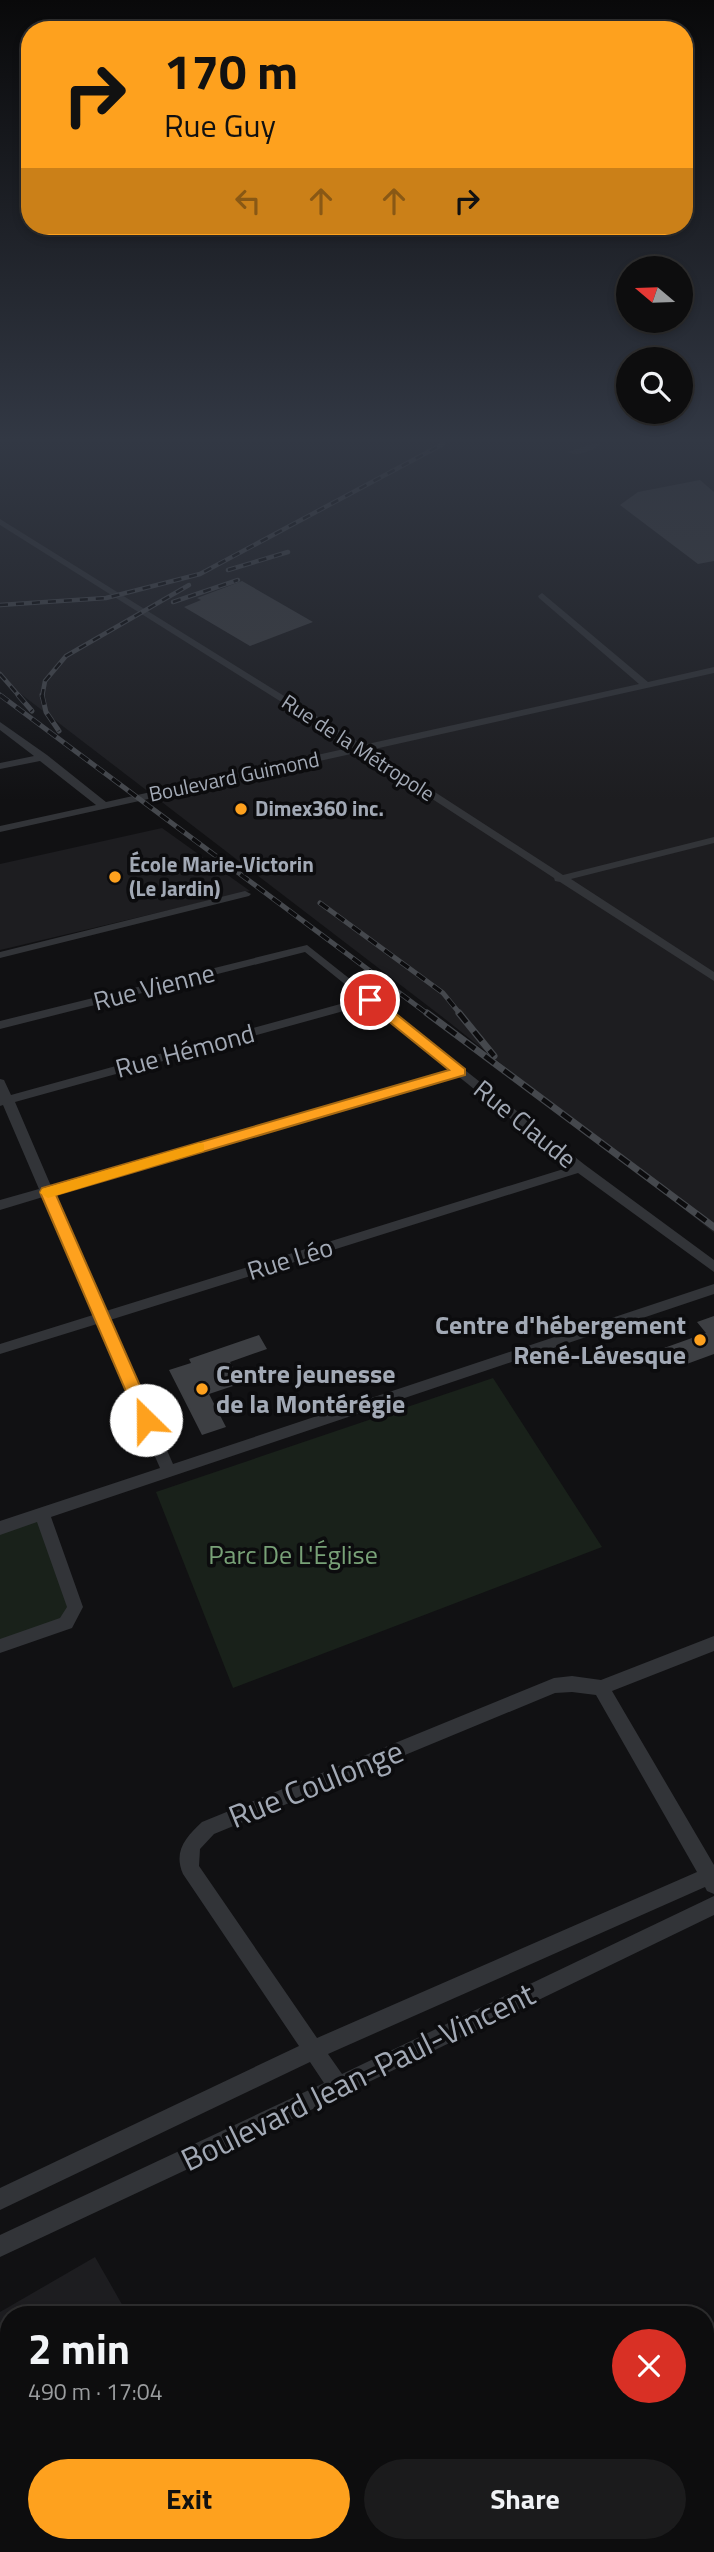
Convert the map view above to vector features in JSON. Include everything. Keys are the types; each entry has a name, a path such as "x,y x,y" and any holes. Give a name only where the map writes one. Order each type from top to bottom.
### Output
{"street":[{"name":"Rue de la Métropole","path":"67,563 362,749 714,977"},
{"path":"542,596 646,685"},
{"name":"Boulevard Guimond","path":"0,829 714,670"},
{"path":"0,725 104,806"},
{"path":"0,766 43,757"},
{"path":"559,878 714,840"},
{"path":"0,955 245,894"},
{"name":"Rue Claude","path":"307,948 580,1168 714,1267"},
{"name":"Rue Vienne","path":"0,1025 307,948"},
{"name":"Rue Hémond","path":"4,1101 370,1000"},
{"path":"0,1206 460,1072"},
{"path":"0,1083 4,1101 47,1192 168,1471"},
{"name":"Rue Léo","path":"0,1349 580,1168"},
{"path":"0,1528 714,1289"},
{"path":"0,1646 66,1623 75,1607 42,1513"},
{"name":"Rue Coulonge","path":"338,2087 190,1868 191,1845 208,1828 554,1686 572,1684 601,1688 714,1643"},
{"path":"601,1688 713,1878"},
{"name":"Boulevard Jean-Paul-Vincent","path":"0,2199 314,2050 713,1878"},
{"name":"Boulevard Jean-Paul-Vincent","path":"0,2246 338,2087 714,1905"}],"shaded area":[{"path":"0,563 714,563 714,1233 445,1019 0,678"},
{"name":"École Marie-Victorin (Le Jardin)","path":"162,828 250,891 0,950 0,864"},
{"path":"95,2257 123,2306 10,2306"}],"green space":[{"name":"Parc De L'Église","path":"493,1378 602,1547 233,1688 156,1492"},
{"path":"42,1513 75,1607 66,1623 0,1646 0,1528"}],"building":[{"path":"242,581 313,622 250,646 184,607 201,600 197,598"},
{"name":"Centre d'hébergement René-Lévesque","path":"714,1316 714,1354 684,1365 677,1356 672,1358 664,1348 706,1333 697,1322"},
{"name":"Centre jeunesse de la Montérégie","path":"259,1335 267,1349 230,1362 242,1383 209,1394 226,1427 202,1435 169,1370 191,1363 189,1359"}],"railway":[{"path":"0,605 106,598 200,574 220,563"},
{"path":"228,570 251,563"},
{"path":"173,602 238,580"},
{"path":"42,696 45,681 66,656 189,585"},
{"path":"0,674 20,697"},
{"path":"3,697 0,695 429,1015"},
{"path":"18,695 32,711"},
{"path":"42,696 46,712 59,731"},
{"path":"320,903 443,993 461,1015"},
{"path":"427,1013 714,1227"},
{"path":"459,1013 494,1056"}],"slow traffic":[{"path":"48,1193 199,1148"}],"place":[{"name":"Dimex360 inc.","path":"241,809"},
{"name":"École Marie-Victorin (Le Jardin)","path":"115,877"},
{"name":"Centre d'hébergement René-Lévesque","path":"700,1340"},
{"name":"Centre jeunesse de la Montérégie","path":"202,1389"}],"route":[{"path":"146,1420 47,1192 460,1072 370,1000"}]}
